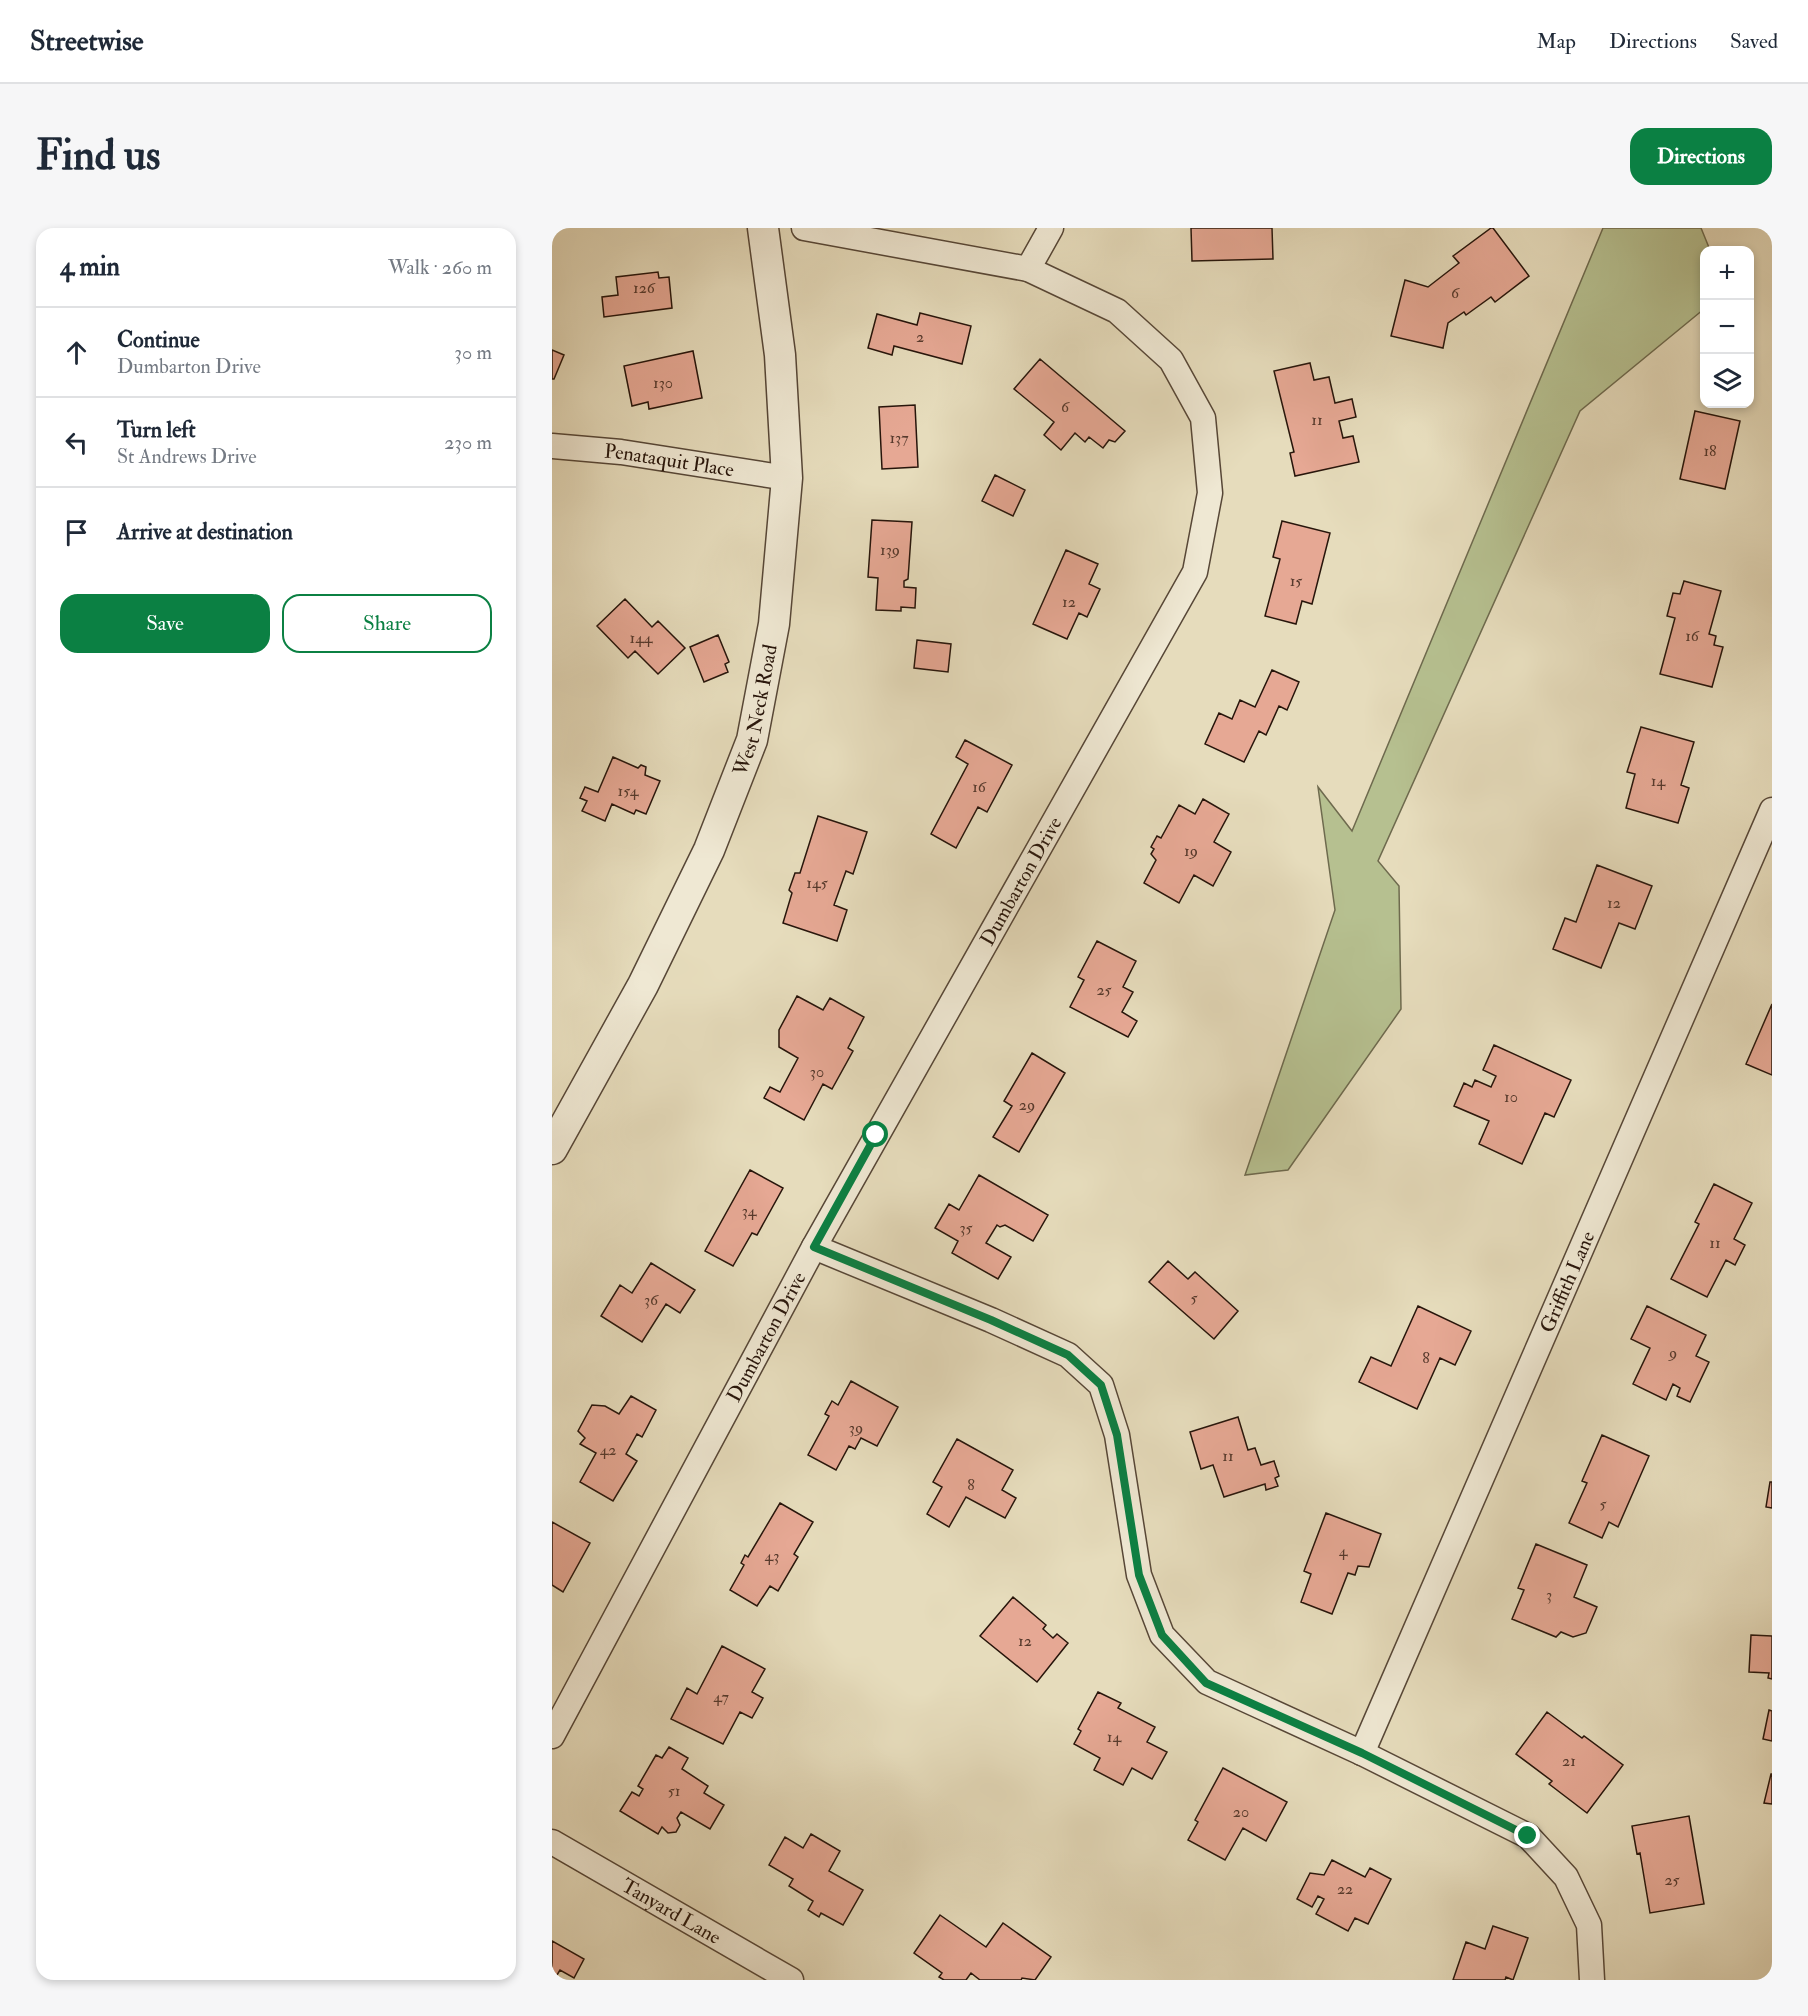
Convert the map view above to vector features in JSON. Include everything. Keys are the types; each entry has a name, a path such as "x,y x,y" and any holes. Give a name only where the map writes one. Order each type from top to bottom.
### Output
{"street":[{"name":"West Neck Road","path":"556,1131 644,985 709,850 752,740 774,624 787,478 780,355 763,228"},
{"name":"Dumbarton Drive","path":"552,1736 814,1247 1195,572 1210,493 1203,418 1171,360 1117,311 1028,269 804,228"},
{"path":"1028,269 1051,228"},
{"name":"Penataquit Place","path":"552,446 621,452 787,478"},
{"name":"Griffith Lane","path":"1362,1753 1772,810"},
{"path":"814,1247 991,1320 1068,1355 1101,1385 1117,1435 1139,1575 1162,1635 1206,1683 1362,1753 1528,1836 1566,1877 1589,1925 1592,1980"},
{"name":"Tanyard Lane","path":"552,1842 791,1980"}],"green space":[{"path":"1603,228 1701,228 1708,246 1700,246 1700,312 1580,411 1378,861 1399,886 1401,1009 1288,1170 1245,1175 1335,910 1318,787 1352,831"}],"building":[{"path":"1191,228 1272,228 1273,259 1192,261"},
{"path":"1491,228 1529,276 1495,302 1491,297 1466,315 1464,312 1448,323 1443,348 1391,336 1405,280 1428,287 1459,263 1453,256"},
{"path":"658,272 659,278 669,277 672,308 604,317 602,297 618,295 616,277"},
{"path":"920,313 971,326 962,364 894,346 892,355 868,348 877,314 917,325"},
{"path":"552,350 564,355 554,379 552,379"},
{"path":"693,351 702,398 649,409 648,402 632,406 624,366"},
{"path":"1040,359 1125,431 1115,442 1109,440 1103,448 1089,437 1085,442 1075,433 1061,450 1044,435 1054,422 1014,389"},
{"path":"1310,363 1314,380 1329,377 1335,403 1352,399 1356,417 1339,421 1343,438 1353,436 1359,462 1295,476 1290,453 1294,452 1274,371"},
{"path":"915,405 918,467 882,469 879,407"},
{"path":"1695,411 1740,421 1725,489 1680,479"},
{"path":"995,475 1025,490 1013,516 982,501"},
{"path":"872,520 912,522 908,579 904,581 904,587 916,588 915,608 901,607 901,611 876,610 878,578 868,577"},
{"path":"1282,521 1330,533 1312,604 1302,601 1296,624 1265,616 1280,559 1273,557"},
{"path":"1066,550 1098,564 1089,584 1100,589 1087,617 1079,613 1067,639 1033,624"},
{"path":"1684,581 1721,591 1709,634 1716,636 1714,645 1723,647 1712,687 1660,674 1675,618 1667,616 1673,593 1680,594"},
{"path":"625,599 652,627 658,621 685,648 658,674 635,651 628,658 597,626"},
{"path":"718,635 729,662 725,664 728,672 704,682 690,647"},
{"path":"917,640 951,644 948,672 914,668"},
{"path":"1272,670 1299,682 1287,710 1279,706 1266,735 1259,731 1244,762 1205,744 1219,713 1232,719 1240,700 1255,707"},
{"path":"1641,727 1694,742 1681,785 1689,788 1678,823 1626,808 1635,774 1627,772"},
{"path":"965,740 1012,765 987,812 978,807 956,848 931,834 968,764 956,757"},
{"path":"613,757 638,768 641,765 646,767 645,775 660,781 646,814 636,810 634,814 612,804 605,821 582,811 587,801 580,798 585,787 598,792"},
{"path":"1203,799 1229,814 1214,842 1231,852 1213,886 1194,875 1179,903 1144,883 1156,860 1151,854 1154,849 1151,847 1157,836 1161,838 1179,805 1195,814"},
{"path":"818,816 867,832 853,874 846,871 834,905 847,910 837,941 783,923 792,893 789,890 795,873 800,873"},
{"path":"1597,865 1652,886 1635,929 1619,923 1601,968 1553,949 1565,918 1576,922"},
{"path":"1097,941 1136,961 1123,987 1133,992 1122,1012 1137,1021 1128,1037 1070,1007 1084,980 1078,977"},
{"path":"797,996 823,1010 830,998 864,1017 848,1048 853,1051 832,1089 823,1084 804,1120 764,1098 770,1087 780,1092 798,1058 779,1047 779,1030"},
{"path":"1772,1004 1772,1075 1746,1064"},
{"path":"1494,1045 1571,1080 1554,1117 1545,1113 1522,1164 1479,1144 1489,1121 1454,1106 1464,1083 1472,1087 1475,1080 1491,1087 1496,1076 1483,1070"},
{"path":"1032,1053 1065,1073 1019,1152 993,1137 1012,1106 1004,1101"},
{"path":"750,1170 783,1188 757,1235 752,1233 733,1266 705,1251"},
{"path":"979,1175 1048,1215 1033,1241 1005,1225 1000,1227 997,1225 986,1243 1011,1257 998,1279 952,1253 958,1241 935,1228 949,1204 959,1210"},
{"path":"1714,1184 1752,1203 1734,1239 1745,1245 1735,1265 1726,1260 1707,1297 1671,1279 1699,1224 1695,1222"},
{"path":"1168,1261 1188,1279 1195,1272 1238,1311 1214,1339 1149,1282"},
{"path":"651,1263 695,1290 680,1313 666,1304 642,1342 601,1316 620,1285 632,1293"},
{"path":"1418,1306 1471,1331 1455,1365 1440,1358 1417,1409 1359,1382 1371,1357 1391,1366"},
{"path":"1647,1306 1706,1335 1696,1356 1709,1362 1690,1402 1677,1396 1680,1388 1673,1384 1666,1400 1633,1384 1650,1348 1631,1339"},
{"path":"851,1381 898,1407 877,1446 861,1438 855,1449 849,1446 836,1470 808,1455 829,1416 825,1414 832,1401 838,1405"},
{"path":"631,1396 656,1410 642,1437 637,1434 626,1454 637,1461 613,1501 580,1482 596,1453 580,1444 585,1438 578,1431 592,1405 605,1406 619,1414"},
{"path":"1238,1417 1248,1450 1255,1448 1261,1465 1274,1461 1279,1476 1275,1478 1278,1486 1266,1490 1265,1484 1224,1497 1213,1465 1201,1469 1190,1432"},
{"path":"1602,1435 1649,1456 1618,1527 1609,1522 1602,1538 1569,1523 1587,1483 1582,1481"},
{"path":"957,1439 1013,1470 1002,1490 1016,1498 1005,1518 966,1497 949,1527 927,1514 942,1487 933,1482"},
{"path":"1770,1482 1772,1482 1772,1508 1766,1507"},
{"path":"780,1503 813,1522 794,1554 798,1557 778,1591 770,1586 757,1606 730,1590 744,1565 741,1563 745,1555 748,1557"},
{"path":"1326,1513 1381,1534 1369,1567 1358,1566 1355,1575 1348,1573 1332,1614 1301,1602 1311,1574 1304,1571"},
{"path":"552,1522 590,1543 563,1592 552,1585"},
{"path":"1536,1544 1587,1565 1574,1597 1597,1607 1586,1633 1573,1637 1561,1632 1556,1637 1512,1619 1524,1590 1518,1588"},
{"path":"1013,1597 1046,1625 1043,1629 1053,1638 1057,1634 1068,1643 1037,1682 980,1636"},
{"path":"1751,1635 1772,1636 1772,1679 1768,1678 1769,1673 1749,1672"},
{"path":"722,1646 765,1669 752,1692 763,1698 752,1718 740,1712 723,1744 671,1719 687,1688 697,1694"},
{"path":"1098,1692 1121,1703 1118,1708 1155,1727 1147,1742 1167,1752 1152,1779 1132,1768 1123,1785 1094,1770 1100,1758 1074,1744 1081,1731 1078,1729"},
{"path":"1769,1710 1772,1711 1772,1741 1763,1739"},
{"path":"1547,1712 1623,1765 1587,1813 1549,1784 1552,1781 1516,1754"},
{"path":"669,1747 688,1758 682,1769 708,1786 704,1793 724,1805 710,1829 681,1812 677,1818 680,1825 676,1832 668,1833 662,1827 658,1834 620,1811 632,1792 639,1796 643,1789 638,1786 656,1755 662,1758"},
{"path":"1223,1768 1287,1802 1266,1841 1243,1828 1225,1860 1188,1840 1198,1822 1195,1820"},
{"path":"1772,1774 1772,1804 1764,1803"},
{"path":"1689,1816 1704,1904 1650,1913 1640,1853 1637,1854 1632,1826"},
{"path":"811,1834 840,1851 829,1871 863,1890 843,1925 821,1913 819,1917 808,1910 813,1901 789,1886 793,1879 769,1865 785,1837 803,1848"},
{"path":"1332,1860 1365,1877 1370,1868 1391,1879 1368,1924 1355,1918 1348,1931 1316,1914 1324,1899 1318,1896 1312,1907 1297,1899 1310,1873 1324,1875"},
{"path":"940,1915 986,1947 1003,1923 1051,1957 1035,1980 1022,1978 1021,1980 980,1980 971,1973 966,1980 944,1980 939,1977 942,1973 914,1953"},
{"path":"1493,1926 1528,1938 1513,1980 1506,1977 1505,1980 1453,1980 1466,1942 1485,1949"},
{"path":"552,1941 584,1959 574,1978 560,1970 552,1980"}],"route":[{"path":"876,1135 814,1247 991,1320 1068,1355 1101,1385 1117,1435 1139,1575 1162,1635 1206,1683 1362,1753 1528,1836"}]}
